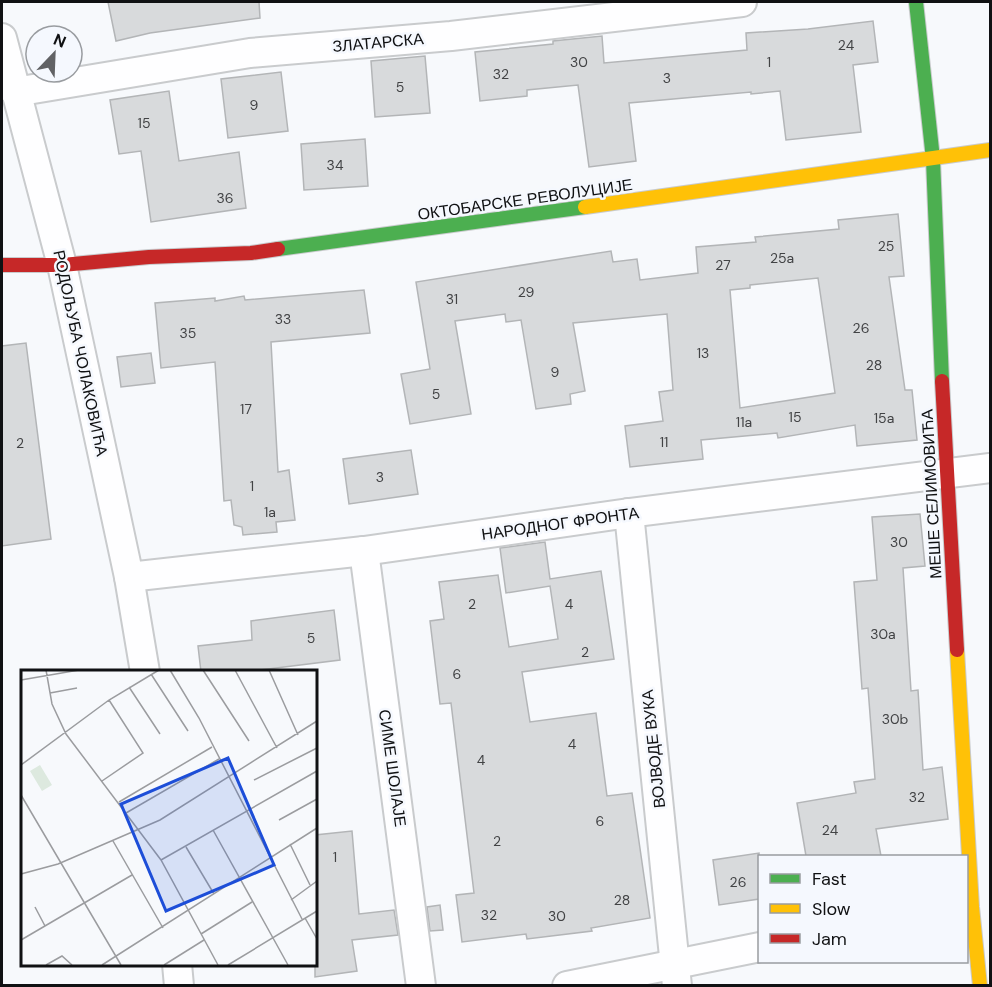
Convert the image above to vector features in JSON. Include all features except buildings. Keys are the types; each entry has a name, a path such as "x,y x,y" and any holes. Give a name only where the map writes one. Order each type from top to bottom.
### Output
{"street":[{"name":"ЗЛАТАРСКА","path":"15,92 250,52 451,36 742,2"},
{"name":"МЕШЕ СЕЛИМОВИЋА","path":"916,2 933,159 946,473 980,986"},
{"name":"РОДОЉУБА ЧОЛАКОВИЋА","path":"2,38 62,265 129,577 145,670"},
{"name":"ОКТОБАРСКЕ РЕВОЛУЦИЈЕ","path":"2,265 62,265 149,257 252,253 990,150"},
{"name":"НАРОДНОГ ФРОНТА","path":"129,577 364,551 629,513 990,468"},
{"name":"ВОЈВОДЕ ВУКА","path":"629,513 676,974"},
{"name":"СИМЕ ШОЛАЈЕ","path":"364,551 421,986"},
{"path":"567,986 676,974 758,947"},
{"path":"177,966 179,986"}],"traffic: fast":[{"path":"916,2 933,159 942,381"},
{"path":"278,249 585,207"}],"traffic: slow":[{"path":"585,207 990,150"},
{"path":"957,650 972,907 980,986"}],"traffic: jam":[{"path":"2,265 62,265 149,257 251,253 278,249"},
{"path":"942,381 957,650"}]}
